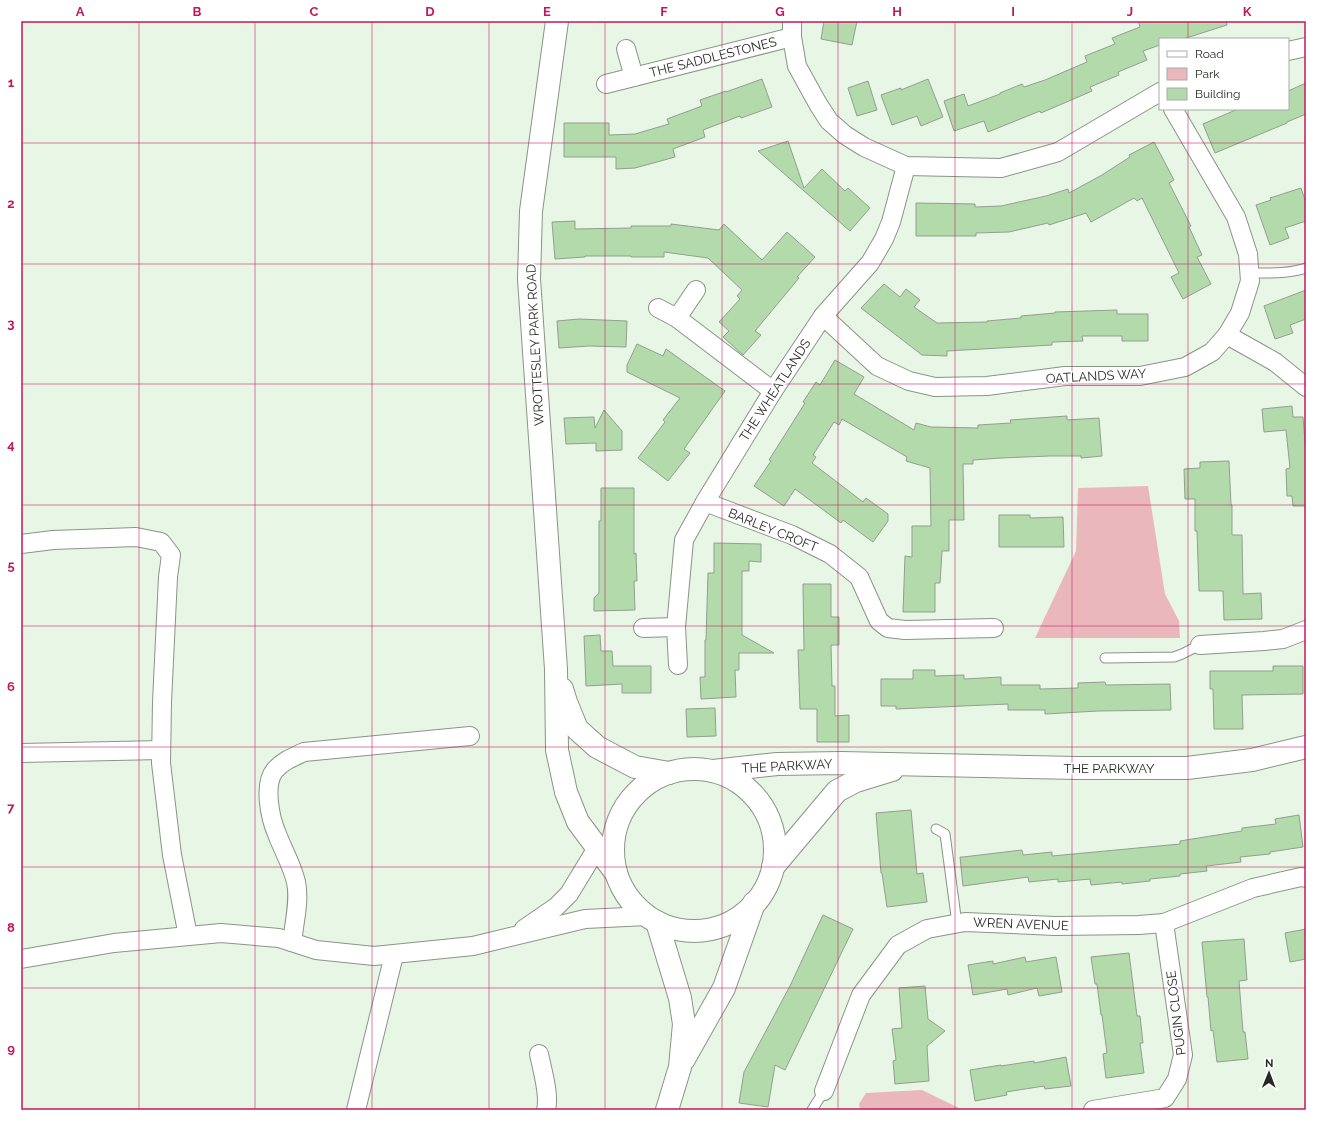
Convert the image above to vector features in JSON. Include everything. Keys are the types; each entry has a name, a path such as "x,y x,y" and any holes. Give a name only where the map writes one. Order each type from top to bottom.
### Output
{"street":[{"name":"WROTTESLEY PARK ROAD","path":"557,21 531,211 529,279 556,669 557,750 566,792 578,822 616,873"},
{"name":"THE SADDLESTONES","path":"606,84 634,77 792,29"},
{"path":"792,29 797,66 829,121 864,147 906,166 1001,168 1058,152 1159,93"},
{"path":"1289,51 1306,47"},
{"name":"THE SADDLESTONES","path":"626,49 634,77"},
{"name":"OATLANDS WAY","path":"823,316 877,366 909,381 935,387 987,386 1065,376 1140,376 1185,367 1212,352 1227,335 1240,313 1250,281 1248,254 1236,217 1174,110"},
{"name":"THE WHEATLANDS","path":"678,664 676,627 684,540 705,502 773,391 823,316 870,263 884,239 891,222 906,166"},
{"path":"677,318 696,290"},
{"path":"658,308 677,318 773,391"},
{"path":"1227,335 1275,362 1306,386"},
{"name":"BARLEY CROFT","path":"705,502 792,535 830,554 859,577 879,621 888,628 905,630 994,628"},
{"path":"21,544 53,540 136,537 160,542 171,554 168,577 162,702 161,763 172,855 188,936"},
{"path":"644,628 676,627"},
{"path":"1200,645 1277,640 1306,630"},
{"name":"WROTTESLEY PARK ROAD","path":"556,669 566,702 577,729 597,747 636,767 669,773"},
{"path":"292,942 297,905 296,883 288,858 276,834 269,802 269,784 275,770 286,760 304,752 470,736"},
{"name":"THE PARKWAY","path":"713,771 777,764 841,763 1077,768 1187,768 1252,760 1306,747"},
{"path":"21,753 161,750"},
{"name":"THE PARKWAY","path":"773,867 837,791 856,780 910,764"},
{"path":"691,769 713,771 724,775 742,785 754,796 768,818 773,836 774,855 773,867 766,886 754,903 739,917 726,924 705,930 691,931 667,926 652,919 638,909 625,894 616,873 613,842 617,823 622,812 641,788 649,782 669,773 691,769"},
{"path":"517,934 556,907 569,894 597,848"},
{"name":"WREN AVENUE","path":"824,1091 861,995 898,945 927,929 965,922 1055,926 1139,925 1164,923 1253,888 1301,877 1306,878"},
{"path":"666,1110 680,1067 724,988 754,903"},
{"path":"21,959 114,943 221,933 279,938 316,950 374,956 473,946 517,934 585,919 652,919"},
{"path":"652,919 680,998 684,1024 680,1067"},
{"name":"PUGIN CLOSE","path":"1093,1110 1165,1098 1177,1079 1183,1056 1164,923"},
{"path":"356,1110 394,954"},
{"path":"539,1054 546,1087 546,1110"}],"lane":[{"path":"1250,273 1290,272 1306,268"},
{"path":"1105,658 1174,657 1200,645"},
{"path":"936,829 945,834 957,924"},
{"path":"812,1110 824,1091"}],"green space":[{"path":"1148,486 1165,594 1179,621 1180,638 1035,638 1076,551 1078,488"},
{"path":"922,1090 963,1110 860,1110 859,1104 866,1093"}],"building":[{"path":"824,21 857,21 852,45 821,39"},
{"path":"1138,21 1226,21 1227,25 1186,38 1159,38 1159,45 1143,51 1147,60 1118,72 1119,75 1090,87 1092,91 1041,113 1040,111 988,132 984,121 954,131 944,101 964,94 968,106 1022,84 1024,87 1045,80 1087,62 1085,56 1115,44 1112,38 1140,27"},
{"path":"762,79 772,107 741,118 740,116 703,130 705,137 673,149 675,157 635,168 616,169 616,157 564,157 564,123 609,123 609,135 635,134 669,124 667,119 702,106 700,100"},
{"path":"928,79 943,117 921,126 917,116 892,125 881,95 901,88 901,90"},
{"path":"868,81 877,110 857,116 848,88"},
{"path":"1306,83 1306,114 1215,153 1203,124 1236,110 1289,110 1289,91"},
{"path":"788,141 804,188 822,169 845,191 848,188 870,208 850,231 758,151"},
{"path":"1154,142 1174,180 1169,183 1191,226 1189,227 1202,255 1197,257 1211,284 1183,299 1171,277 1179,273 1142,198 1137,201 1134,198 1091,222 1086,213 1049,225 1048,223 1009,232 976,233 976,236 916,236 916,203 975,204 975,207 1001,206 1046,196 1068,189 1069,193 1102,175 1130,157 1129,155"},
{"path":"1301,188 1306,203 1306,221 1285,228 1289,238 1270,245 1256,205 1271,200 1270,198"},
{"path":"575,221 575,229 631,228 631,226 671,226 671,224 719,230 724,224 762,260 787,232 815,257 797,277 799,278 755,331 761,335 743,355 723,337 729,331 719,322 740,299 737,296 742,290 708,258 664,252 664,257 585,256 555,259 552,222"},
{"path":"884,284 900,297 906,289 920,300 914,307 937,323 987,322 1055,312 1117,310 1117,314 1148,314 1148,341 1122,341 1122,336 1082,336 1083,341 1052,342 1052,345 947,351 947,356 922,355 861,308"},
{"path":"1306,290 1306,319 1290,325 1293,333 1275,339 1264,306"},
{"path":"579,319 627,321 626,347 589,346 559,348 557,321"},
{"path":"637,344 663,356 666,349 725,391 684,449 690,453 668,481 638,458 665,422 663,420 680,398 627,372 627,365"},
{"path":"835,360 864,377 854,394 914,430 916,423 931,427 978,428 978,425 1011,423 1010,420 1067,416 1067,420 1099,418 1102,456 1081,458 1081,456 1049,456 1001,458 973,460 973,464 963,464 964,520 949,520 949,551 942,551 940,583 935,583 935,612 903,612 905,556 912,557 912,526 931,526 930,468 906,461 907,457 842,419 839,425 834,422 813,455 816,457 812,463 863,502 866,498 888,514 888,521 873,542 843,520 841,523 795,489 784,506 754,486 771,461 769,460 805,403 803,402 816,382 820,385"},
{"path":"1292,406 1293,417 1303,417 1306,454 1306,506 1293,506 1292,496 1287,496 1286,469 1290,468 1286,430 1264,432 1262,409"},
{"path":"604,410 622,431 622,450 596,451 596,443 566,444 564,418 594,417 595,428"},
{"path":"1229,461 1232,505 1232,535 1242,535 1243,594 1261,593 1262,619 1224,620 1223,591 1199,591 1197,531 1195,531 1195,499 1185,499 1184,469 1200,468 1200,462"},
{"path":"601,488 634,488 634,554 636,553 637,581 634,581 635,610 594,611 594,598 599,593 599,521 601,521"},
{"path":"999,515 1030,515 1030,518 1063,517 1064,547 999,547"},
{"path":"714,543 761,544 761,562 749,561 749,571 742,571 742,635 774,653 739,653 739,670 735,670 736,697 701,699 700,677 705,677 708,573 714,573"},
{"path":"803,584 831,584 831,617 839,617 839,645 831,645 832,686 835,686 835,716 849,715 849,742 817,742 817,709 800,709 798,650 804,650"},
{"path":"600,635 601,651 612,651 613,666 651,666 651,693 622,693 622,684 586,686 584,636"},
{"path":"1273,666 1303,666 1303,694 1242,695 1243,729 1214,729 1213,689 1210,689 1210,671 1273,671"},
{"path":"913,670 935,670 935,676 964,675 964,679 1001,677 1001,685 1040,685 1040,689 1078,688 1078,683 1105,682 1106,685 1170,684 1171,710 1098,711 1045,714 1045,710 1008,710 1008,704 896,709 896,706 881,706 881,679 913,679"},
{"path":"715,708 716,736 687,737 686,709"},
{"path":"911,810 917,874 923,873 927,902 887,907 881,873 876,813"},
{"path":"1299,815 1303,847 1270,852 1270,854 1240,857 1241,862 1206,866 1207,871 1150,879 1150,881 1122,884 1122,882 1091,885 1090,879 1058,882 1058,879 1029,882 1028,877 963,886 960,857 1022,850 1023,855 1052,852 1052,856 1180,844 1180,841 1242,831 1242,828 1276,824 1275,819"},
{"path":"823,915 853,929 785,1070 775,1065 768,1107 739,1103 744,1072 790,986"},
{"path":"1306,929 1306,959 1290,962 1285,933"},
{"path":"1244,939 1247,980 1239,981 1243,1032 1245,1032 1248,1059 1217,1062 1213,1030 1211,1031 1202,942"},
{"path":"1129,953 1137,1016 1140,1016 1143,1043 1140,1043 1144,1073 1106,1078 1103,1054 1107,1053 1097,984 1095,984 1091,957"},
{"path":"1025,957 1026,962 1056,957 1062,992 1039,996 1037,988 1008,995 1007,989 973,995 968,965 993,961 993,964"},
{"path":"925,986 928,1019 945,1031 927,1046 929,1081 895,1084 893,1061 896,1060 892,1029 902,1028 899,988"},
{"path":"1066,1057 1071,1086 1045,1089 1044,1086 1006,1092 1007,1095 975,1101 970,1070 1034,1061 1034,1063"}]}
